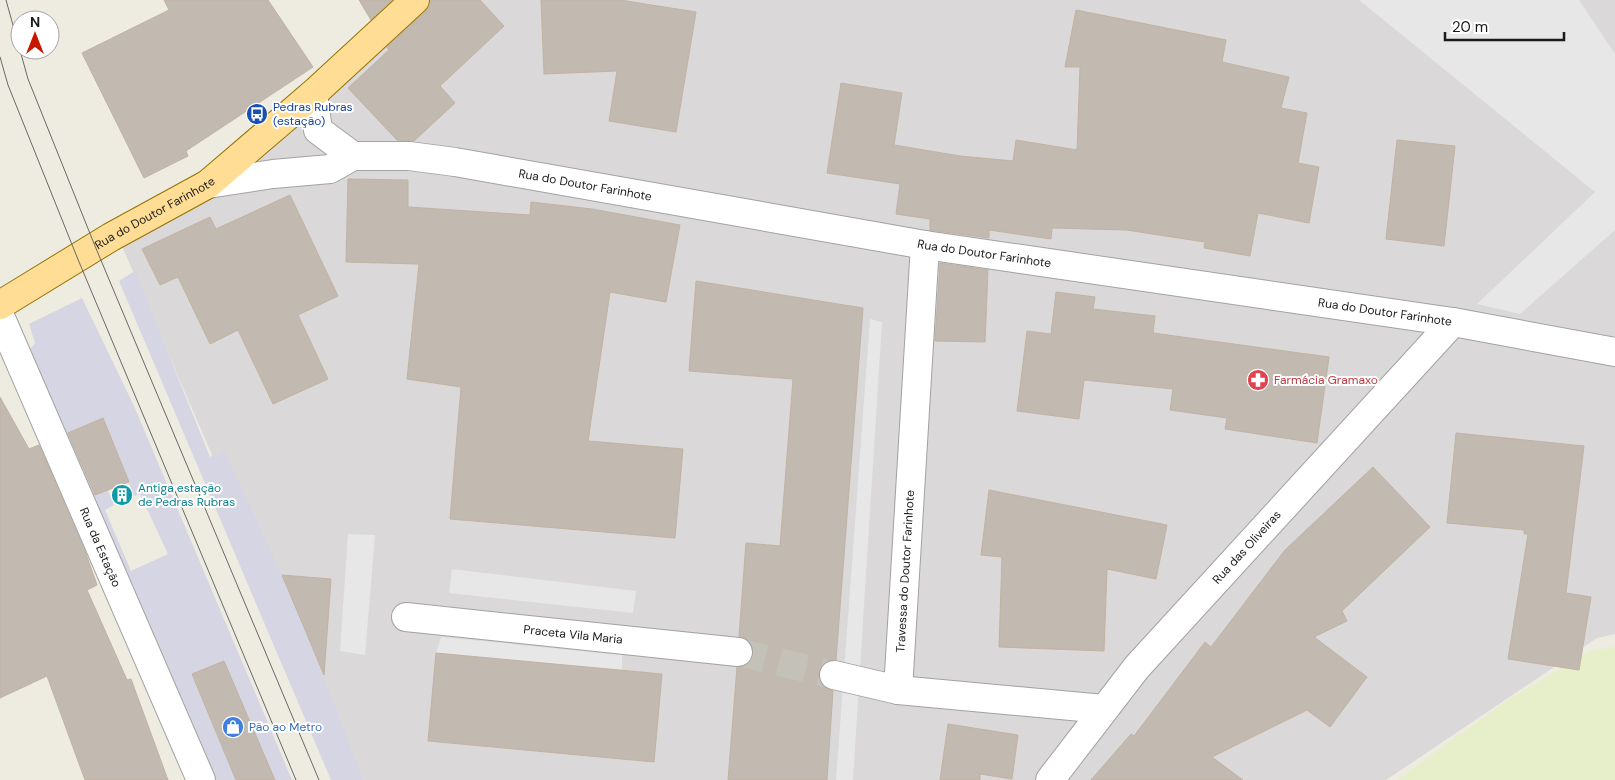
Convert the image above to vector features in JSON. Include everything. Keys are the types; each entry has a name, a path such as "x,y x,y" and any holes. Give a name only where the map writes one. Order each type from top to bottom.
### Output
{"main road":[{"path":"208,184 313,94 415,0"},
{"name":"Rua do Doutor Farinhote","path":"0,305 111,237 208,184"}],"street":[{"path":"313,94 318,130 353,156"},
{"name":"Rua do Doutor Farinhote","path":"208,184 273,174 330,169 353,156 409,156 455,162 925,245 1452,322 1615,352"},
{"name":"Travessa do Doutor Farinhote","path":"898,690 925,245"},
{"name":"Rua da Estação","path":"0,316 201,780"},
{"name":"Rua das Oliveiras","path":"1050,780 1136,666 1452,322"},
{"name":"Praceta Vila Maria","path":"406,617 738,652"},
{"path":"834,675 898,690 1104,710"}],"shaded area":[{"path":"424,0 1615,0 1615,634 1597,638 1386,780 352,780 122,246"},
{"path":"1359,0 1579,0 1615,54 1615,230 1520,314 1477,304 1595,192"},
{"path":"135,271 210,457 224,451 282,575 363,780 331,780 119,281"},
{"path":"82,298 134,406 292,780 275,780 224,661 193,675 236,780 211,780 173,683 30,349 35,343 29,324","holes":["102,418 134,496 140,494 168,554 131,571 105,510 114,505 81,428"]},
{"path":"870,319 882,322 853,780 836,780"},
{"path":"348,534 375,535 365,655 340,651"},
{"path":"452,569 636,591 633,613 449,593"},
{"path":"441,637 622,655 622,670 436,653"}],"green space":[{"path":"1615,647 1615,780 1397,780 1508,700 1590,651"}],"building":[{"path":"164,0 268,0 313,67 186,151 188,156 144,178 82,53 169,10"},
{"path":"359,0 392,0 371,20"},
{"path":"430,0 480,0 504,26 440,86 455,103 414,141 397,140 348,88 389,50 387,47 426,11 430,5"},
{"path":"541,0 620,0 696,12 676,132 609,121 617,71 544,74"},
{"path":"1076,10 1226,40 1222,62 1289,77 1281,108 1307,113 1298,163 1319,167 1309,223 1258,213 1250,256 1204,248 1205,242 1126,230 1052,228 1051,239 989,230 989,238 930,230 930,219 896,214 900,184 827,173 841,83 902,93 894,145 960,156 1013,161 1016,140 1077,150 1080,67 1065,67"},
{"path":"1397,140 1455,146 1444,246 1386,239"},
{"path":"348,179 408,180 408,207 530,215 531,202 592,209 680,225 666,302 610,292 588,441 683,449 675,538 450,519 461,387 407,379 419,264 346,262"},
{"path":"290,195 338,296 298,315 328,379 273,404 238,330 210,344 178,277 160,285 142,249 210,217 216,229"},
{"path":"940,263 988,270 985,342 935,341"},
{"path":"696,281 863,308 836,660 829,660 823,664 819,672 819,679 823,686 833,691 827,780 728,780 737,667 745,666 750,662 754,653 752,645 748,640 739,636 746,543 780,546 793,379 689,371"},
{"path":"1056,292 1095,297 1093,309 1155,316 1153,333 1329,357 1317,443 1225,429 1227,418 1170,410 1173,389 1084,380 1079,419 1017,411 1027,331 1051,334"},
{"path":"0,397 29,449 39,445 85,551 97,585 87,590 127,680 131,679 168,780 85,780 47,676 0,698"},
{"path":"103,418 129,482 95,495 68,433"},
{"path":"1456,433 1584,446 1566,593 1591,597 1579,670 1508,659 1528,534 1524,534 1524,530 1447,523"},
{"path":"1373,467 1430,527 1342,611 1347,621 1314,637 1367,677 1330,727 1307,710 1212,757 1243,780 1091,780 1131,734 1134,736 1205,642 1211,647 1285,550"},
{"path":"989,490 1167,525 1156,579 1107,569 1104,651 999,647 1002,557 981,555"},
{"path":"282,575 331,579 324,675"},
{"path":"436,653 662,674 654,762 428,741"},
{"name":"Pão ao Metro","path":"224,661 275,780 236,780 192,674"},
{"path":"948,724 1018,735 1012,779 980,774 980,780 940,780"}],"tunnel":[{"path":"738,652 834,675"}],"tram line":[{"path":"6,0 28,79 95,246 319,780"},
{"path":"0,57 8,85 77,257 296,780"}],"place":[{"name":"Pedras Rubras (estação)","path":"257,114"},
{"name":"Farmácia Gramaxo","path":"1258,380"},
{"name":"Antiga estação de Pedras Rubras","path":"122,495"},
{"name":"Pão ao Metro","path":"233,727"}]}
